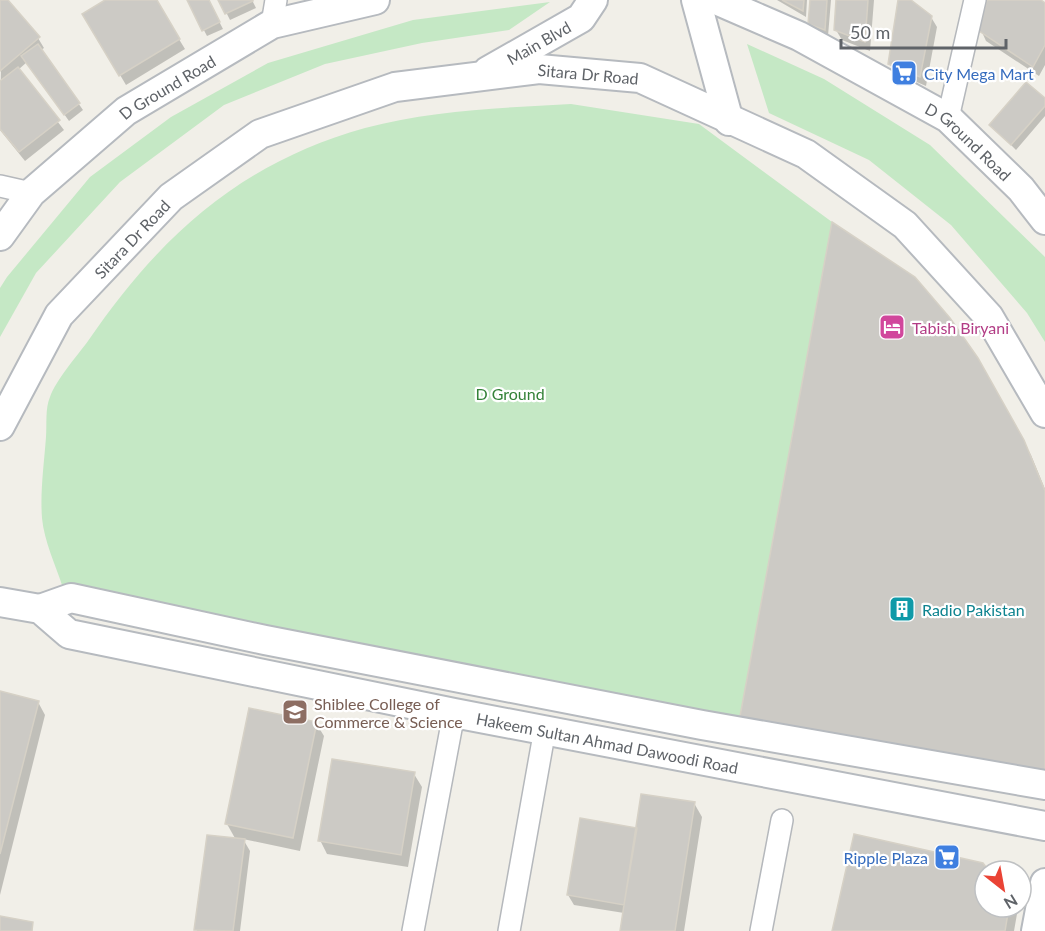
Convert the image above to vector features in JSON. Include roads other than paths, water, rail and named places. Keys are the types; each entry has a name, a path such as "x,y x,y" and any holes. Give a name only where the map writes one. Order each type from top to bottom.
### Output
{"street":[{"name":"D Ground Road","path":"0,236 31,193 126,111 274,12 375,0"},
{"name":"Main Blvd","path":"478,76 581,18 593,0"},
{"path":"696,0 729,121"},
{"name":"D Ground Road","path":"716,0 799,36 948,118 1021,189 1045,220"},
{"path":"948,118 975,0"},
{"name":"Sitara Dr Road","path":"0,426 59,315 171,197 260,134 395,87 540,69 640,78 729,121 806,154 905,225 989,317 1045,413"},
{"path":"0,186 31,193"},
{"path":"0,602 40,609 71,598 266,640 702,725 1045,785"},
{"name":"Hakeem Sultan Ahmad Dawoodi Road","path":"40,609 69,634 454,713 1045,826"},
{"path":"413,931 454,713"},
{"path":"509,931 545,729"},
{"path":"761,931 782,820"},
{"path":"1036,931 1045,883"}],"place":[{"name":"City Mega Mart","path":"904,73"},
{"name":"Tabish Biryani","path":"892,327"},
{"name":"Radio Pakistan","path":"902,609"},
{"name":"Shiblee College of Commerce & Science","path":"295,712"},
{"name":"Ripple Plaza","path":"947,857"}],"park label":[{"name":"D Ground","path":"510,393"}]}
